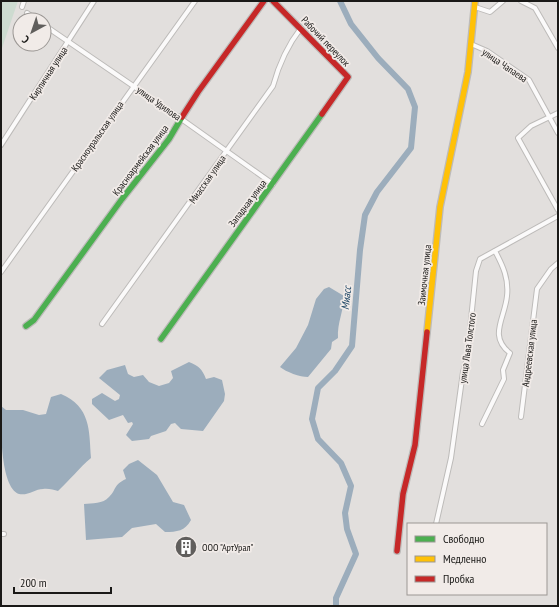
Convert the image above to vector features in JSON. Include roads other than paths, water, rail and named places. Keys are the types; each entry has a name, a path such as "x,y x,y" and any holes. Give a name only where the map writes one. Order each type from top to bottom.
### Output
{"street":[{"path":"22,7 24,1"},
{"name":"Кирпичная улица","path":"1,145 94,1"},
{"name":"Красноуральская улица","path":"1,272 133,85 195,1"},
{"name":"Красноармейская улица","path":"26,326 34,320 122,199 169,139 180,118 264,1"},
{"name":"Рабочий переулок","path":"273,1 348,77"},
{"path":"475,4 490,12 503,1"},
{"path":"522,1 535,8 558,48"},
{"name":"Заимочная улица","path":"397,551 403,494 415,445 440,207 468,72 475,4"},
{"name":"Миасская улица","path":"102,324 273,86 280,62 301,28"},
{"name":"улица Удилова","path":"52,30 133,85 273,184"},
{"name":"улица Чапаева","path":"470,44 486,51 529,80 558,133"},
{"name":"Западная улица","path":"161,338 223,250 273,184 348,77"},
{"path":"558,113 531,126 518,138 558,210"},
{"name":"улица Льва Толстого","path":"436,523 450,458 463,372 467,358 476,271 480,259 558,216"},
{"path":"482,424 504,380 503,370 510,353 503,347 499,340 499,329 508,296 506,272 495,251"},
{"name":"Андреевская улица","path":"521,417 537,289 551,269 558,263"}],"water":[{"path":"329,287 344,296 338,338 332,342 331,349 308,377 286,371 280,367 296,348 308,325 316,299 324,289"},
{"path":"189,362 200,368 206,379 214,377 222,380 225,394 224,401 203,431 181,429 175,423 171,424 166,431 151,436 149,439 132,441 126,435 133,424 132,422 128,423 123,415 109,420 92,404 92,399 102,393 115,401 119,399 120,395 99,378 107,370 125,365 128,374 134,377 143,375 149,382 159,386 169,383 173,378 171,371"},
{"path":"61,394 71,399 83,413 89,429 91,458 58,491 45,489 19,494 13,489 8,480 5,469 2,441 1,406 6,410 23,410 39,415 46,414 51,397"},
{"path":"138,460 157,475 173,502 184,505 191,520 189,524 183,529 177,531 165,532 156,524 132,528 122,537 86,540 84,504 97,503 107,499 117,485 126,479 123,470 129,464"}],"waterway":[{"name":"Миасс","path":"336,606 336,598 356,554 347,529 345,513 351,486 341,463 318,439 312,419 318,388 335,371 352,346 360,250 365,215 377,192 411,148 415,107 408,89 378,58 351,24 340,1"}],"place":[{"name":"ООО \"АртУрал\"","path":"186,547"}]}
